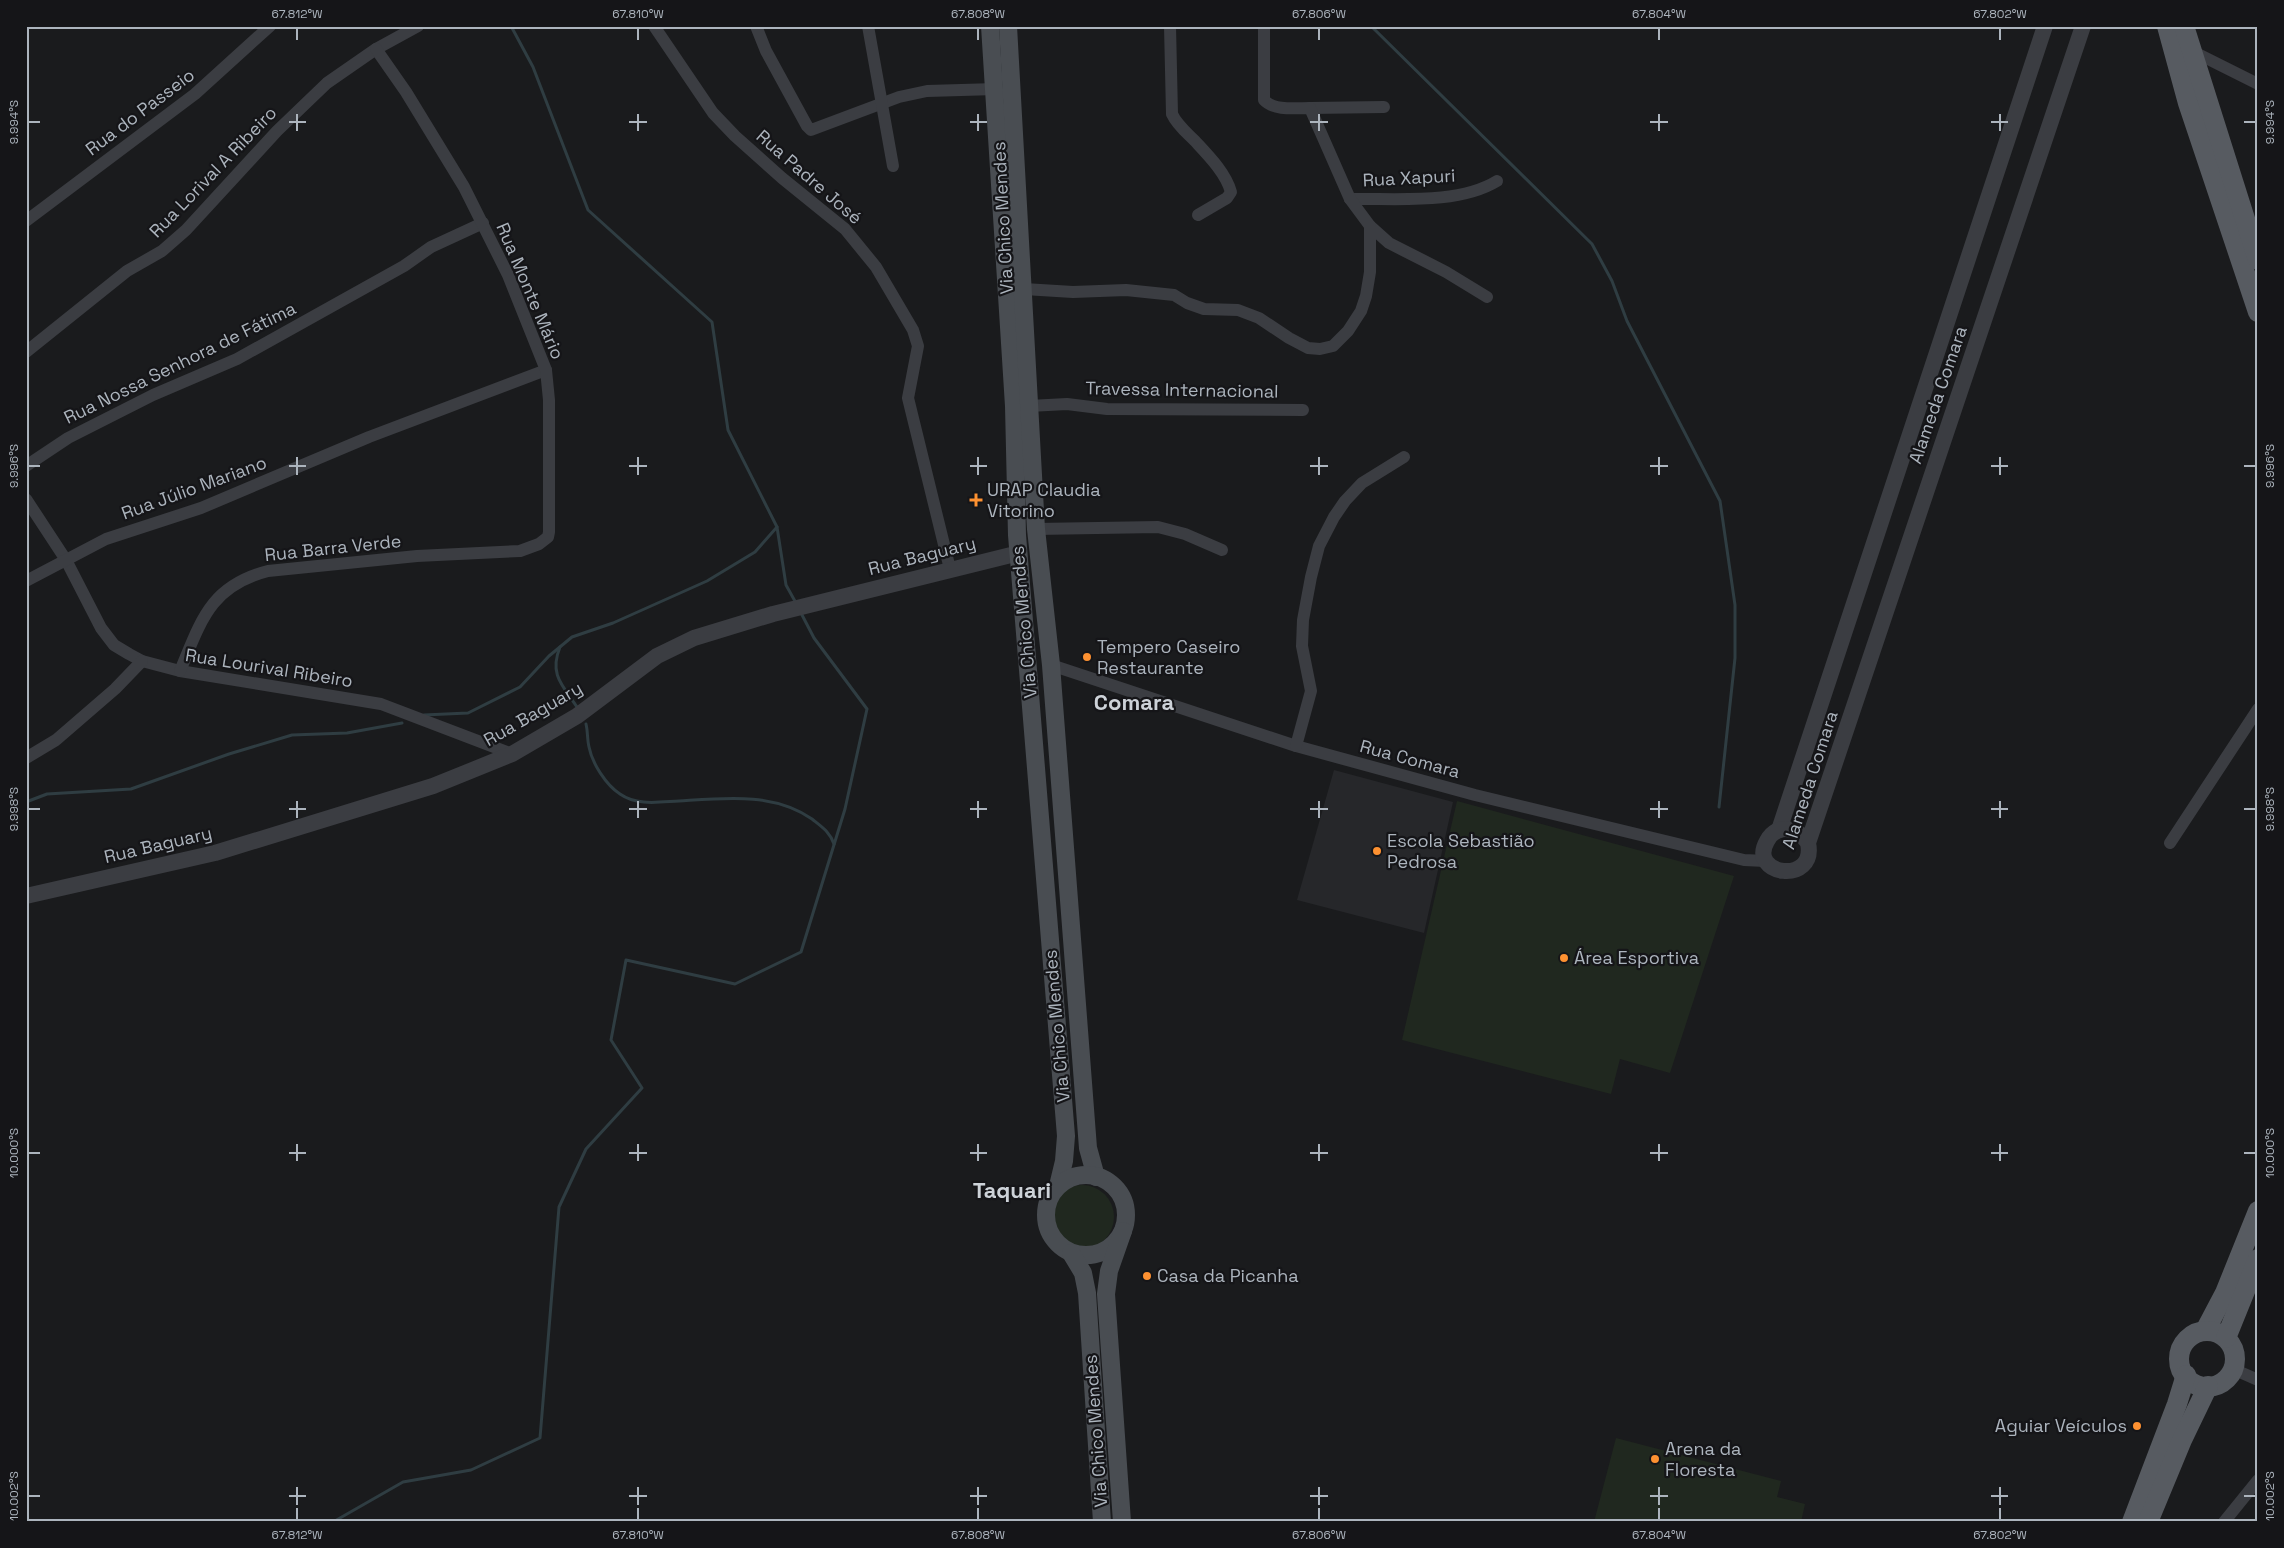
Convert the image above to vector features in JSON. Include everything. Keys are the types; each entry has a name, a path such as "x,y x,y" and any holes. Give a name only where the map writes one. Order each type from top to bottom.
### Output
{"main road":[{"name":"Via Chico Mendes","path":"990,26 996,89 1014,406 1019,552 1066,1136 1064,1161 1058,1186"},
{"name":"Via Chico Mendes","path":"1008,26 1036,529 1051,665 1088,1148 1096,1177"},
{"path":"2167,26 2188,104 2258,312"},
{"path":"2184,26 2258,260"},
{"path":"1084,1175 1096,1177 1106,1181 1122,1196 1126,1219 1123,1231 1116,1242 1105,1251 1092,1255 1072,1253 1058,1245 1048,1232 1045,1216 1048,1200 1058,1186 1070,1178 1084,1175"},
{"path":"2205,1331 2225,1293 2258,1211"},
{"name":"Via Chico Mendes","path":"1122,1522 1106,1294 1109,1271 1123,1231"},
{"name":"Via Chico Mendes","path":"1072,1253 1083,1273 1087,1292 1102,1522"},
{"path":"2226,1338 2258,1259"},
{"path":"2205,1331 2216,1332 2226,1338 2234,1352 2233,1369 2223,1381 2208,1386 2196,1384 2186,1376 2181,1368 2180,1351 2190,1337 2205,1331"},
{"path":"2132,1522 2186,1376"},
{"path":"2148,1522 2182,1440 2208,1386"}],"street":[{"name":"Rua do Passeio","path":"26,221 195,94 270,26"},
{"path":"376,49 418,26"},
{"name":"Rua Padre José","path":"654,26 719,119 782,178 845,229 880,274 913,330 918,346 908,398 950,569"},
{"path":"756,26 766,51 808,128 817,129 882,103 927,91 996,89"},
{"path":"868,26 893,166"},
{"path":"1170,26 1172,114 1228,182 1231,192 1227,198 1198,215"},
{"path":"1264,26 1264,100 1268,104 1278,107 1384,108"},
{"name":"Alameda Comara","path":"2045,26 1779,830 1765,843 1764,855 1766,862 1781,871 1794,870 1805,862 1809,849 1808,843 2083,26"},
{"name":"Rua Monte Mário","path":"376,49 442,149 483,223 508,274 546,370 549,400 549,532 544,540 533,548 513,552"},
{"name":"Rua Lorival A Ribeiro","path":"26,352 127,271 166,247 186,230 276,131 313,95 376,49"},
{"path":"2192,51 2258,84"},
{"path":"1310,108 1350,199 1370,226 1390,244 1446,272 1487,297"},
{"name":"Rua Xapuri","path":"1350,199 1441,197 1480,190 1497,182"},
{"name":"Rua Nossa Senhora de Fátima","path":"28,459 48,452 68,438 153,395 248,353 404,266 431,247 483,223"},
{"path":"1024,289 1073,292 1126,290 1174,295 1187,303 1204,309 1233,309 1259,318 1308,348 1320,349 1333,346 1348,331 1361,312 1370,272 1370,226"},
{"name":"Rua Júlio Mariano","path":"26,581 106,539 201,508 369,437 546,370"},
{"name":"Travessa Internacional","path":"1029,406 1067,404 1107,409 1303,410"},
{"path":"1296,746 1311,691 1311,682 1302,646 1303,620 1319,546 1334,517 1345,501 1362,483 1404,457"},
{"name":"Rua Lourival Ribeiro","path":"26,499 66,560 101,628 114,645 142,661 180,671 380,704 512,754"},
{"path":"1036,529 1158,527 1185,534 1222,550"},
{"name":"Rua Barra Verde","path":"180,671 208,610 225,590 238,581 252,575 268,571 417,556 513,552"},
{"name":"Rua Baguary","path":"26,896 215,853 434,786 512,754 577,716 657,656 694,638 773,614 1019,552"},
{"path":"26,758 56,740 119,686 142,661"},
{"name":"Rua Comara","path":"1051,665 1296,746 1475,795 1744,860 1766,862"},
{"path":"2170,843 2257,712"},
{"path":"1779,830 1786,829 1799,833 1808,843"},
{"path":"2233,1369 2258,1380"},
{"path":"2224,1522 2258,1480"}],"shaded area":[{"name":"Escola Sebastião Pedrosa","path":"1334,770 1453,802 1424,933 1297,900"},
{"name":"Área Esportiva","path":"1457,801 1734,876 1670,1073 1620,1059 1611,1094 1402,1040"},
{"path":"1076,1185 1088,1185 1105,1194 1112,1205 1114,1217 1112,1229 1105,1240 1088,1249 1076,1249 1064,1244 1055,1235 1050,1223 1050,1211 1055,1199 1064,1190"},
{"name":"Arena da Floresta","path":"1616,1438 1781,1481 1777,1497 1805,1504 1801,1522 1594,1522"}],"waterway":[{"path":"511,26 533,67 588,210 712,322 728,430 777,527 786,585 796,603"},
{"path":"1371,26 1592,244 1612,281 1627,321 1720,501 1735,605 1735,658 1719,807"},
{"path":"424,715 468,713 520,687 549,656 572,637 613,623 707,581 755,552 777,527"},
{"path":"333,1522 403,1482 471,1470 540,1438 559,1207 586,1149 642,1088 611,1040 626,960 735,984 801,952 845,809 867,709 814,638 801,613"},
{"path":"560,647 557,656 557,672 562,685 577,707"},
{"path":"26,802 47,794 131,789 229,754 292,735 347,733 402,723"},
{"path":"586,724 589,747 596,767 610,785 627,798 641,802 731,798 781,804 797,810 812,819 828,833 834,844"}],"place":[{"name":"URAP Claudia Vitorino","path":"976,500"},
{"name":"Tempero Caseiro Restaurante","path":"1087,657"},
{"name":"Escola Sebastião Pedrosa","path":"1377,851"},
{"name":"Área Esportiva","path":"1564,958"},
{"name":"Casa da Picanha","path":"1147,1276"},
{"name":"Aguiar Veículos","path":"2137,1426"},
{"name":"Arena da Floresta","path":"1655,1459"}],"district":[{"name":"Comara","path":"1134,702"},
{"name":"Taquari","path":"1012,1190"}]}
